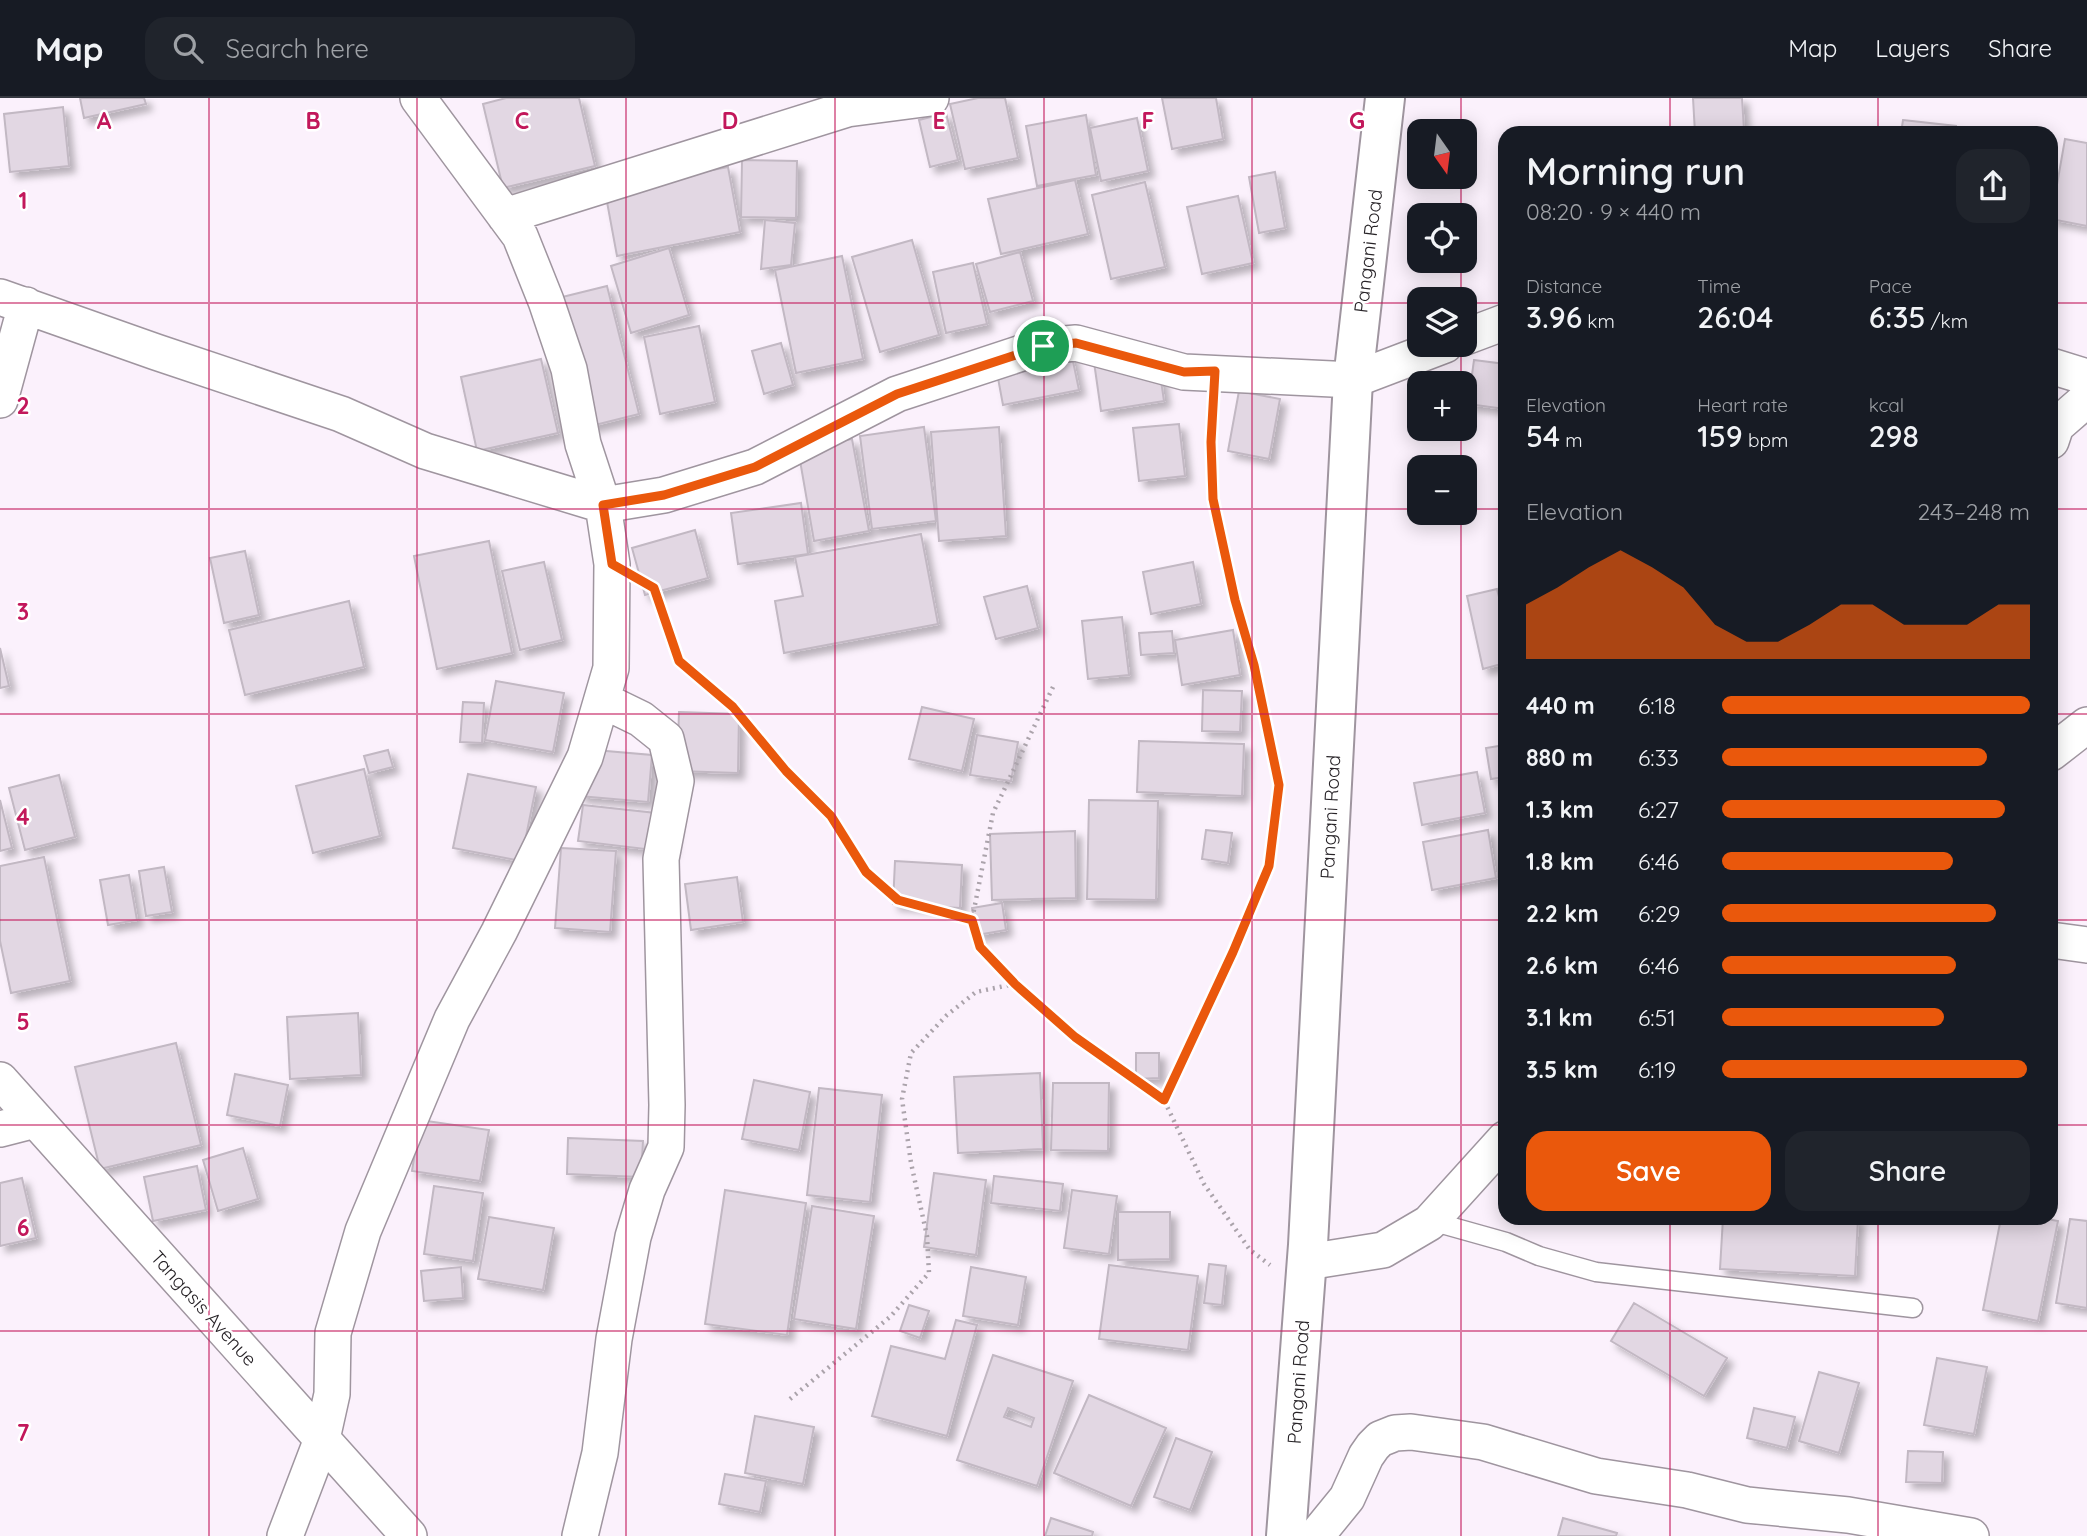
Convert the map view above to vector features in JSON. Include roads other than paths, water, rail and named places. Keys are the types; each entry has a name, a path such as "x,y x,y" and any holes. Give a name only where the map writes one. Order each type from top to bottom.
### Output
{"main road":[{"name":"Pangani Road","path":"1286,1536 1306,1276 1353,380 1385,98"}],"street":[{"path":"285,1536 322,1439 332,1394 333,1333 363,1231 452,1019 499,932 585,757 611,667 612,564 603,505 583,444 569,369 546,301 520,236 418,98"},
{"path":"505,216 847,109 931,98"},
{"path":"0,400 13,301 341,414 425,451 603,505 664,495 755,467 897,394 1043,346 1076,343 1184,372 1215,371 1353,380 1413,357"},
{"path":"1477,332 1498,325"},
{"path":"2058,368 2087,377"},
{"path":"2058,424 2087,399"},
{"path":"580,1536 600,1453 614,1339 633,1237 647,1190 666,1147 661,859 676,781 666,739 640,719 602,700"},
{"path":"2058,748 2087,725"},
{"path":"2058,941 2087,945"},
{"name":"Tangasis Avenue","path":"0,1080 409,1536"},
{"path":"0,1129 35,1120"},
{"path":"1306,1276 1382,1250 1431,1221 1498,1147"},
{"path":"1316,1536 1347,1498 1366,1456 1380,1438 1411,1432 1483,1442 1596,1476 1688,1490 1747,1505 1848,1515 1971,1536"}],"lane":[{"path":"1431,1221 1596,1272 1913,1308"}]}
